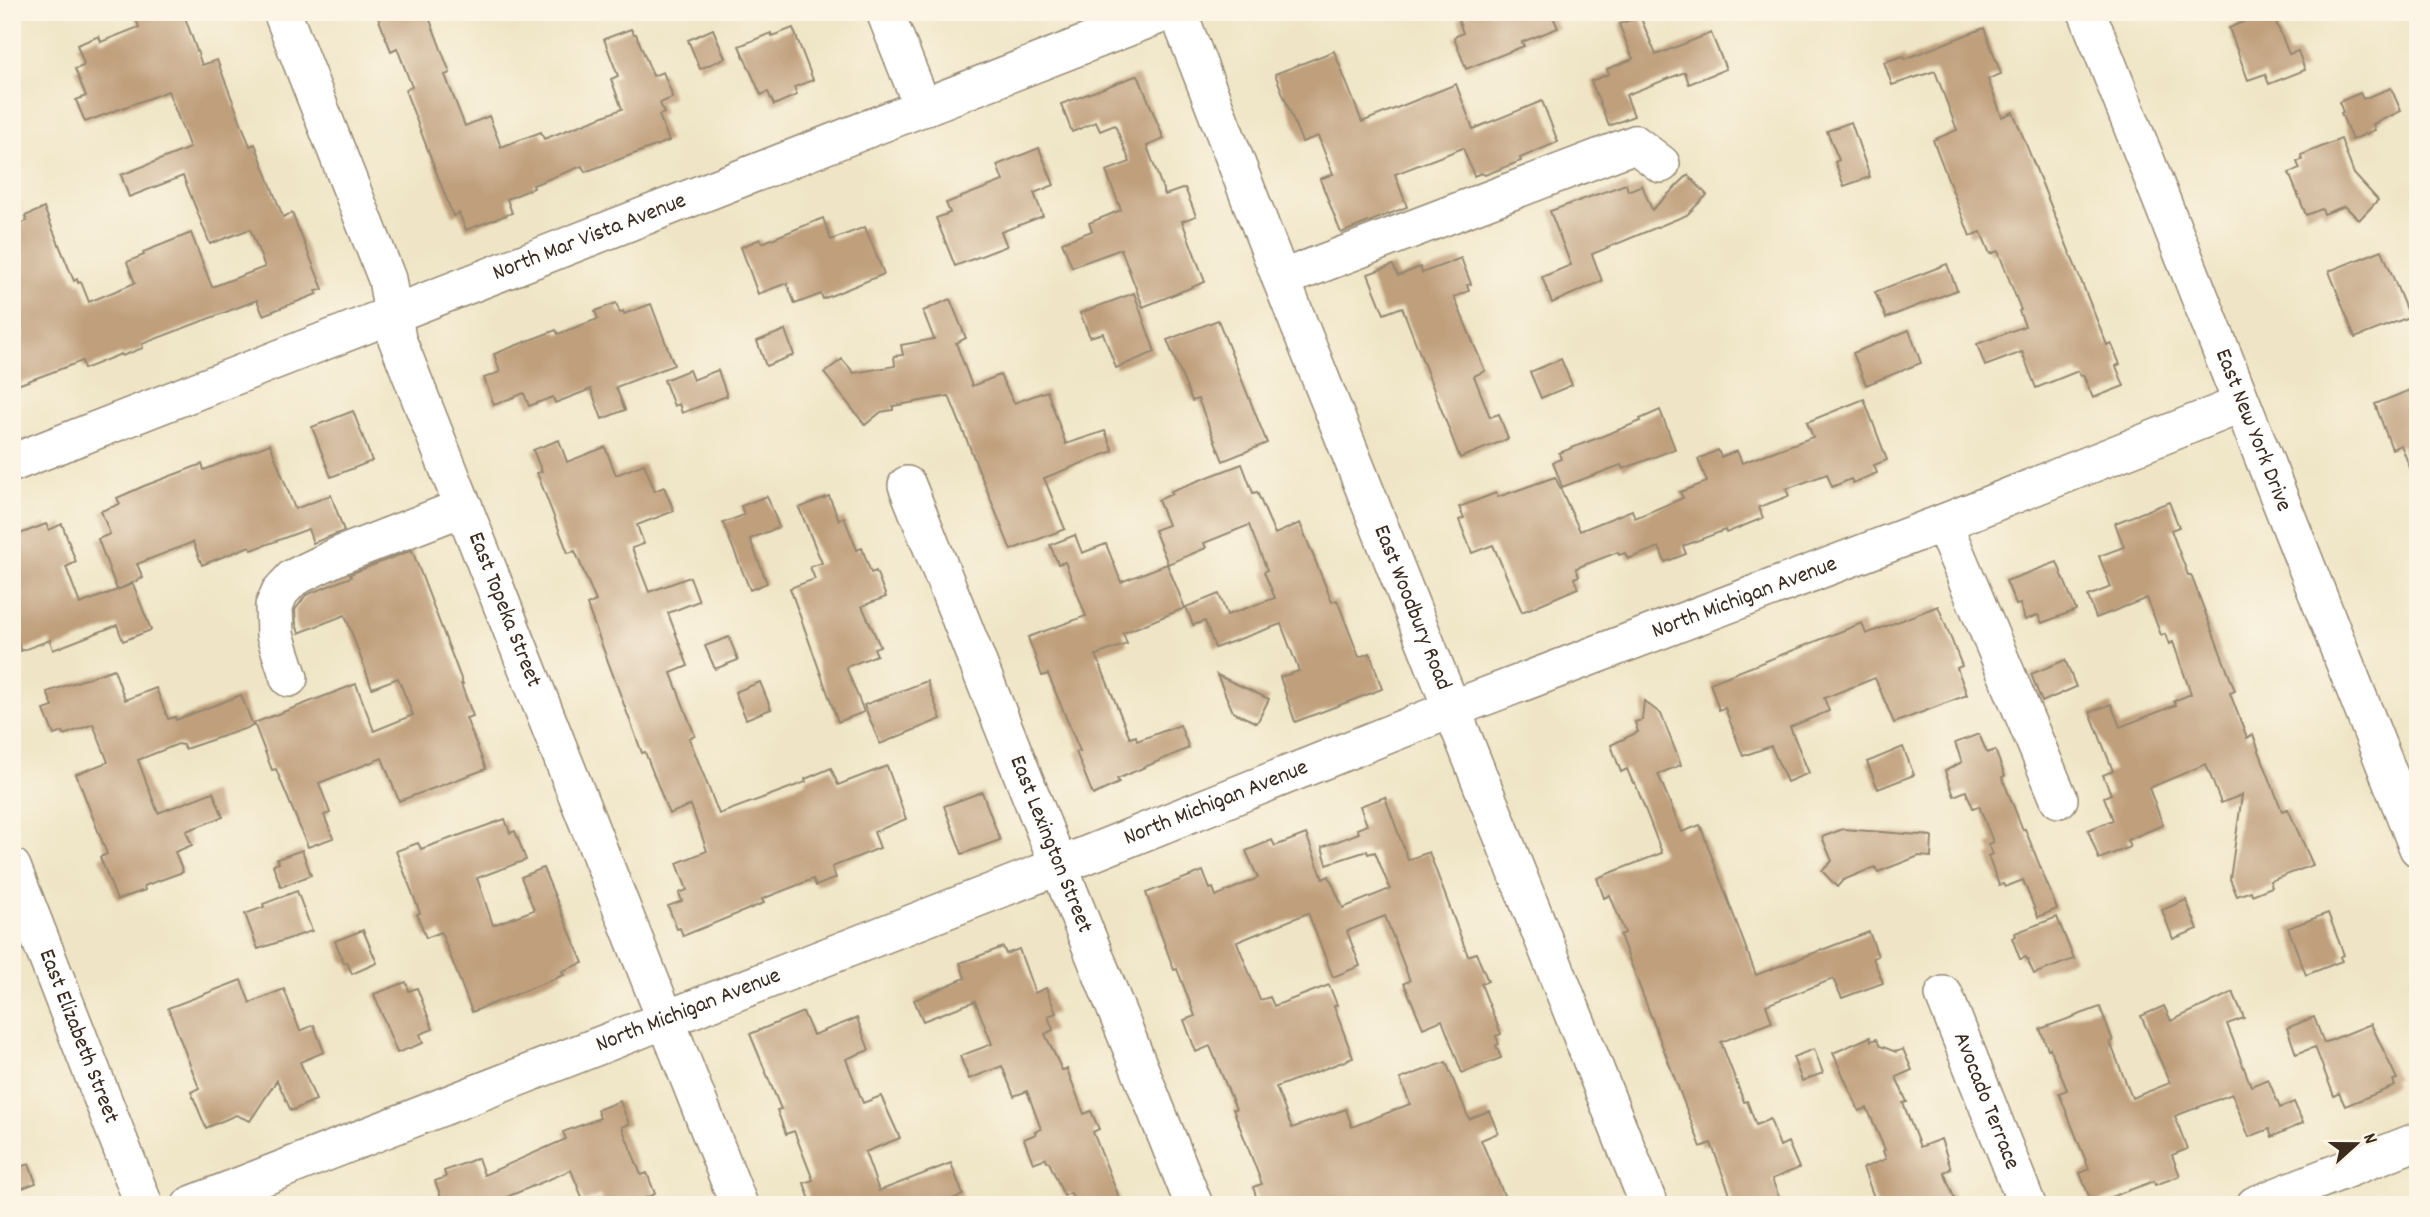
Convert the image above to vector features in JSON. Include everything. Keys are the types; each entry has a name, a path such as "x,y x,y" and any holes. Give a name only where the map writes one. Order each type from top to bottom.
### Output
{"street":[{"name":"East Topeka Street","path":"282,12 387,279 395,312 397,339 739,1205"},
{"path":"885,12 923,108"},
{"name":"North Mar Vista Avenue","path":"12,463 1167,12"},
{"name":"East Woodbury Road","path":"1178,12 1281,279 1649,1205"},
{"name":"East New York Drive","path":"2087,12 2418,848"},
{"path":"1281,279 1635,144 1661,164"},
{"name":"North Michigan Avenue","path":"191,1205 1059,866 1452,709 1943,523 2242,404"},
{"name":"East Lexington Street","path":"907,485 1194,1205"},
{"path":"289,678 275,635 274,606 280,592 293,578 338,556 464,507"},
{"path":"1943,523 2059,799"},
{"name":"East Elizabeth Street","path":"12,867 144,1205"},
{"name":"Avocado Terrace","path":"1944,995 2027,1205"},
{"path":"2255,1205 2418,1142"}],"building":[{"path":"133,12 183,12 202,65 217,60 250,146 255,144 283,217 292,213 323,289 316,291 317,294 263,315 257,300 142,344 143,348 122,356 121,354 84,369 82,361 12,387 12,227 27,221 25,216 44,208 74,281 77,279 78,283 81,282 89,302 135,283 127,262 144,255 143,252 191,233 212,287 265,267 250,229 210,244 183,176 129,197 121,175 190,148 168,91 85,122 76,100 86,96 75,69 84,64 77,45 99,36 101,42 139,27"},
{"path":"376,12 427,12 450,73 445,75 465,126 489,116 501,147 541,132 544,139 622,109 611,79 618,76 604,39 631,29 636,34 653,76 663,72 671,92 672,98 660,103 664,113 659,115 669,141 585,172 582,166 533,185 534,188 507,199 512,213 466,230 459,213 453,216 405,90 412,87 397,48 391,51"},
{"path":"1475,12 1551,12 1558,28 1522,42 1524,46 1466,69 1454,37 1463,33 1458,19"},
{"path":"2239,12 2272,12 2289,54 2298,51 2305,70 2269,84 2265,74 2248,80 2229,28 2243,22"},
{"path":"1640,16 1656,55 1711,33 1726,69 1689,84 1685,72 1626,95 1634,116 1609,126 1591,81 1609,74 1607,69 1633,59 1619,24"},
{"path":"793,28 813,80 794,87 797,95 774,105 768,92 761,95 739,46 771,33 772,36"},
{"path":"1984,28 2001,74 1988,79 2002,117 2013,112 2107,345 2111,343 2120,364 2116,366 2124,386 2093,398 2083,375 2080,376 2078,371 2036,388 2022,352 1985,366 1977,344 2025,326 2019,311 2021,310 1998,251 1990,254 1981,232 1970,236 1933,140 1957,130 1935,71 1892,85 1884,62 1904,56 1905,59"},
{"path":"713,29 725,58 700,69 688,40"},
{"path":"1334,51 1362,122 1456,84 1473,129 1542,101 1558,142 1485,175 1481,173 1474,176 1463,148 1395,174 1407,207 1341,233 1320,179 1333,174 1318,136 1302,142 1275,74"},
{"path":"1138,75 1164,139 1147,146 1165,195 1185,188 1196,216 1182,221 1205,282 1143,307 1121,249 1072,267 1062,242 1092,231 1089,223 1121,210 1106,171 1130,162 1115,125 1100,131 1096,122 1072,132 1061,104"},
{"path":"2391,88 2401,111 2373,124 2375,130 2352,140 2339,102 2360,93 2363,99"},
{"path":"1851,122 1870,177 1844,186 1835,162 1839,160 1827,131"},
{"path":"2341,139 2354,174 2378,200 2359,220 2345,206 2324,214 2322,209 2306,215 2289,173 2300,169 2297,162 2302,160 2301,155"},
{"path":"1039,148 1054,185 1034,193 1043,216 1001,232 1007,246 955,266 936,218 950,213 946,203 1003,181 997,165"},
{"path":"1688,175 1707,195 1687,215 1592,254 1602,281 1552,303 1542,277 1571,265 1550,211 1626,184 1628,191 1642,185 1652,210"},
{"path":"823,218 831,240 865,227 884,274 823,299 821,294 795,304 787,283 758,294 741,247 760,239 762,243"},
{"path":"2382,250 2409,317 2355,338 2329,271"},
{"path":"1461,258 1471,284 1467,285 1469,291 1454,297 1485,371 1474,376 1490,417 1499,414 1508,439 1460,458 1402,307 1384,314 1368,274 1393,265 1398,276 1420,267 1422,273"},
{"path":"1947,264 1957,290 1886,318 1875,292"},
{"path":"1134,293 1155,352 1116,368 1103,333 1090,337 1080,313"},
{"path":"950,299 966,338 956,343 972,386 1000,375 1014,403 1047,391 1066,444 1105,431 1113,451 1044,478 1065,529 1011,550 949,396 893,406 893,410 881,412 865,425 824,373 842,359 854,373 895,366 894,356 903,355 901,345 934,339 923,311"},
{"path":"616,303 620,313 623,311 624,314 651,304 674,365 616,387 625,410 602,419 591,389 555,403 553,397 529,406 524,393 494,405 484,378 500,372 494,354 556,330 558,334 598,319 595,311"},
{"path":"1218,320 1267,443 1223,461 1198,399 1192,401 1167,340"},
{"path":"785,330 794,355 766,366 757,341"},
{"path":"1909,330 1921,363 1866,385 1853,353"},
{"path":"1561,359 1572,385 1541,398 1530,372"},
{"path":"689,370 693,380 718,370 727,396 682,413 679,404 674,406 664,380"},
{"path":"2418,387 2416,483 2401,445 2392,449 2375,404"},
{"path":"1864,399 1887,460 1874,465 1877,473 1853,483 1851,479 1832,487 1827,474 1786,489 1789,496 1759,507 1763,518 1683,546 1686,554 1665,562 1659,547 1628,559 1625,553 1619,555 1618,552 1576,568 1579,576 1574,578 1578,588 1522,612 1493,545 1472,553 1459,520 1464,518 1459,507 1496,493 1498,497 1555,477 1580,531 1632,510 1635,518 1683,498 1680,492 1707,482 1698,459 1718,450 1721,457 1737,451 1742,463 1813,437 1807,422"},
{"path":"1660,410 1675,449 1623,469 1621,465 1562,487 1553,462 1561,459 1559,453 1641,421 1640,419"},
{"path":"353,411 372,461 331,477 312,427"},
{"path":"559,440 567,462 605,447 616,475 644,464 655,491 664,487 674,511 637,525 644,544 632,548 649,592 690,577 699,601 668,613 688,666 671,673 695,736 689,738 719,814 806,782 805,779 831,768 838,785 887,766 906,819 874,832 880,848 832,867 836,878 816,886 813,879 762,899 764,903 683,936 680,928 677,929 668,906 682,901 679,893 687,890 677,863 707,851 691,805 669,814 645,752 642,753 587,605 596,601 575,551 568,553 537,473 542,472 533,450"},
{"path":"270,444 295,509 331,495 344,531 313,543 308,529 252,550 250,546 202,565 193,542 137,564 143,578 117,590 98,539 110,534 101,511 120,504 117,498 144,486 202,464 204,470"},
{"path":"1242,464 1253,493 1257,492 1275,534 1300,523 1332,602 1337,600 1359,657 1370,653 1382,689 1295,722 1280,677 1299,671 1281,624 1215,648 1205,621 1193,625 1186,607 1219,594 1227,615 1275,598 1249,525 1204,543 1206,548 1168,564 1154,530 1168,525 1158,500 1172,494 1171,491"},
{"path":"767,496 779,527 750,539 767,583 750,590 723,523 744,515 741,506"},
{"path":"829,496 839,520 844,517 857,550 862,548 871,573 876,571 886,597 862,606 880,646 874,648 877,655 846,667 864,712 838,722 790,588 815,579 810,567 822,563 799,508"},
{"path":"2169,502 2179,527 2171,530 2235,691 2230,693 2247,738 2253,735 2282,811 2288,809 2313,865 2270,881 2272,887 2252,895 2251,891 2237,896 2230,879 2242,795 2221,803 2206,764 2149,788 2163,825 2127,840 2130,847 2099,859 2088,830 2113,820 2104,797 2111,794 2103,775 2113,771 2090,712 2111,704 2120,727 2176,705 2174,701 2191,694 2173,642 2169,644 2165,634 2161,635 2147,598 2096,618 2088,596 2111,587 2099,556 2124,547 2115,523"},
{"path":"46,524 49,530 62,524 76,562 66,567 80,604 133,584 151,630 123,641 117,625 53,650 50,640 21,651 12,628 12,537"},
{"path":"1075,535 1082,553 1106,544 1121,582 1167,564 1185,608 1123,633 1127,644 1096,655 1130,738 1136,736 1137,741 1180,725 1189,748 1117,779 1119,783 1093,795 1076,752 1080,751 1048,674 1042,676 1028,637 1086,616 1065,562 1058,564 1050,545"},
{"path":"412,550 463,684 473,716 466,718 486,769 399,801 382,758 319,783 330,813 324,815 333,838 308,847 276,769 272,770 254,723 356,684 374,731 413,715 398,678 372,688 345,615 299,633 295,610 306,595 351,577 350,574"},
{"path":"2057,562 2076,610 2042,623 2038,615 2025,620 2020,604 2016,605 2006,581"},
{"path":"1938,606 1962,666 1957,668 1967,695 1894,723 1875,678 1824,698 1829,711 1790,727 1809,773 1787,782 1771,746 1743,756 1725,708 1719,710 1710,683 1862,623 1866,634"},
{"path":"729,637 738,660 715,669 705,646"},
{"path":"2065,660 2076,687 2042,702 2031,674"},
{"path":"114,669 125,700 156,688 168,719 175,717 176,720 241,695 253,726 185,749 178,744 138,760 158,813 213,792 223,817 186,831 192,845 175,852 183,872 144,886 145,890 117,900 100,857 107,854 76,774 108,762 93,724 64,735 63,732 54,735 44,710 53,707 47,692"},
{"path":"1217,675 1269,699 1257,723 1233,712"},
{"path":"927,681 941,719 880,744 864,705"},
{"path":"760,682 771,709 746,719 735,692"},
{"path":"1644,701 1661,714 1681,765 1658,774 1682,832 1700,825 1756,975 1869,932 1878,956 1873,958 1883,983 1842,998 1833,979 1766,1005 1772,1022 1721,1042 1744,1102 1747,1101 1756,1125 1770,1119 1780,1146 1788,1142 1799,1168 1772,1179 1782,1205 1734,1205 1711,1143 1701,1147 1620,935 1625,933 1610,895 1604,898 1597,878 1662,853 1635,783 1627,769 1621,772 1611,745 1638,732 1635,722 1642,720"},
{"path":"1979,734 1987,753 1995,750 2005,776 2002,777 2057,909 2038,917 2023,880 2005,887 2003,884 1999,885 1988,856 1992,854 1988,844 1993,842 1979,806 1973,808 1966,791 1954,796 1945,771 1962,762 1955,743"},
{"path":"1903,747 1914,775 1878,789 1867,762"},
{"path":"982,792 1000,840 962,854 944,806"},
{"path":"1385,797 1408,860 1429,852 1468,956 1476,953 1488,981 1481,984 1501,1034 1496,1036 1499,1044 1496,1045 1501,1058 1462,1073 1442,1020 1423,1028 1404,983 1410,981 1385,916 1347,931 1360,966 1333,977 1308,913 1237,942 1260,1000 1270,997 1274,1006 1329,985 1353,1058 1276,1087 1292,1128 1346,1109 1352,1127 1410,1104 1400,1079 1446,1062 1469,1119 1489,1111 1498,1133 1481,1140 1508,1205 1259,1205 1253,1187 1262,1184 1233,1109 1236,1109 1210,1046 1196,1052 1184,1020 1195,1016 1177,969 1174,970 1146,893 1203,871 1216,896 1258,878 1246,851 1272,840 1275,846 1306,834 1323,879 1329,876 1343,908 1390,889 1375,852 1368,854 1367,851 1327,864 1322,847 1359,833 1357,829 1367,825 1360,806"},
{"path":"505,819 510,833 515,831 526,860 477,878 493,925 534,910 521,877 543,868 583,963 562,971 564,975 472,1012 441,932 426,938 417,914 420,913 396,851 418,843 421,849"},
{"path":"1843,829 1932,836 1931,857 1919,856 1878,872 1875,867 1843,880 1837,887 1822,871 1832,861 1822,837"},
{"path":"302,850 311,875 281,887 273,865 279,863 277,859"},
{"path":"297,891 312,931 258,949 245,914"},
{"path":"2186,900 2198,929 2173,939 2162,910"},
{"path":"2328,913 2344,955 2340,957 2342,961 2306,975 2288,928"},
{"path":"2057,917 2074,959 2034,974 2026,957 2020,959 2012,938 2016,936 2015,933"},
{"path":"363,930 377,963 352,974 335,941"},
{"path":"1003,947 1006,954 1019,949 1035,993 1046,988 1056,1013 1048,1016 1053,1030 1045,1034 1062,1070 1067,1069 1084,1114 1091,1111 1099,1129 1093,1132 1122,1205 1075,1205 1071,1193 1064,1196 1046,1158 1033,1163 1024,1139 1041,1129 1027,1091 1014,1096 1002,1066 969,1079 960,1056 992,1044 975,1001 923,1021 914,1000 965,978 960,963"},
{"path":"241,980 250,1003 284,989 300,1031 314,1025 324,1052 300,1062 316,1100 291,1111 277,1080 250,1121 236,1115 206,1128 191,1092 199,1088 168,1008"},
{"path":"406,982 409,991 417,988 433,1029 420,1034 423,1043 397,1053 374,994"},
{"path":"2233,992 2244,1018 2227,1024 2251,1086 2268,1079 2280,1108 2294,1102 2303,1123 2272,1137 2269,1129 2249,1137 2232,1094 2175,1116 2187,1149 2172,1155 2180,1176 2155,1185 2154,1181 2092,1204 2080,1173 2089,1169 2059,1093 2067,1090 2040,1029 2100,1007 2113,1041 2110,1042 2132,1098 2170,1083 2141,1016 2164,1006 2171,1021"},
{"path":"803,1012 813,1035 857,1018 869,1050 846,1059 863,1103 881,1096 900,1138 865,1152 879,1191 951,1163 963,1195 937,1205 812,1205 804,1183 813,1180 794,1131 786,1134 777,1110 781,1109 750,1034"},
{"path":"2314,1017 2324,1043 2371,1024 2397,1079 2393,1080 2395,1086 2345,1106 2339,1093 2334,1096 2315,1047 2296,1054 2287,1028"},
{"path":"1870,1037 1871,1041 1876,1039 1880,1046 1896,1052 1903,1049 1912,1070 1896,1077 1907,1102 1903,1103 1920,1147 1941,1139 1951,1169 1944,1172 1957,1205 1877,1205 1863,1168 1886,1159 1885,1150 1867,1108 1859,1111 1833,1053"},
{"path":"1814,1049 1823,1073 1802,1081 1793,1057"},
{"path":"620,1101 629,1124 622,1127 641,1175 647,1173 655,1194 628,1205 604,1205 600,1195 584,1202 571,1170 488,1205 444,1205 435,1181 446,1177 444,1171 478,1158 484,1175 566,1139 563,1132 600,1118 597,1110"},
{"path":"29,1164 36,1183 12,1192 12,1170"}]}
